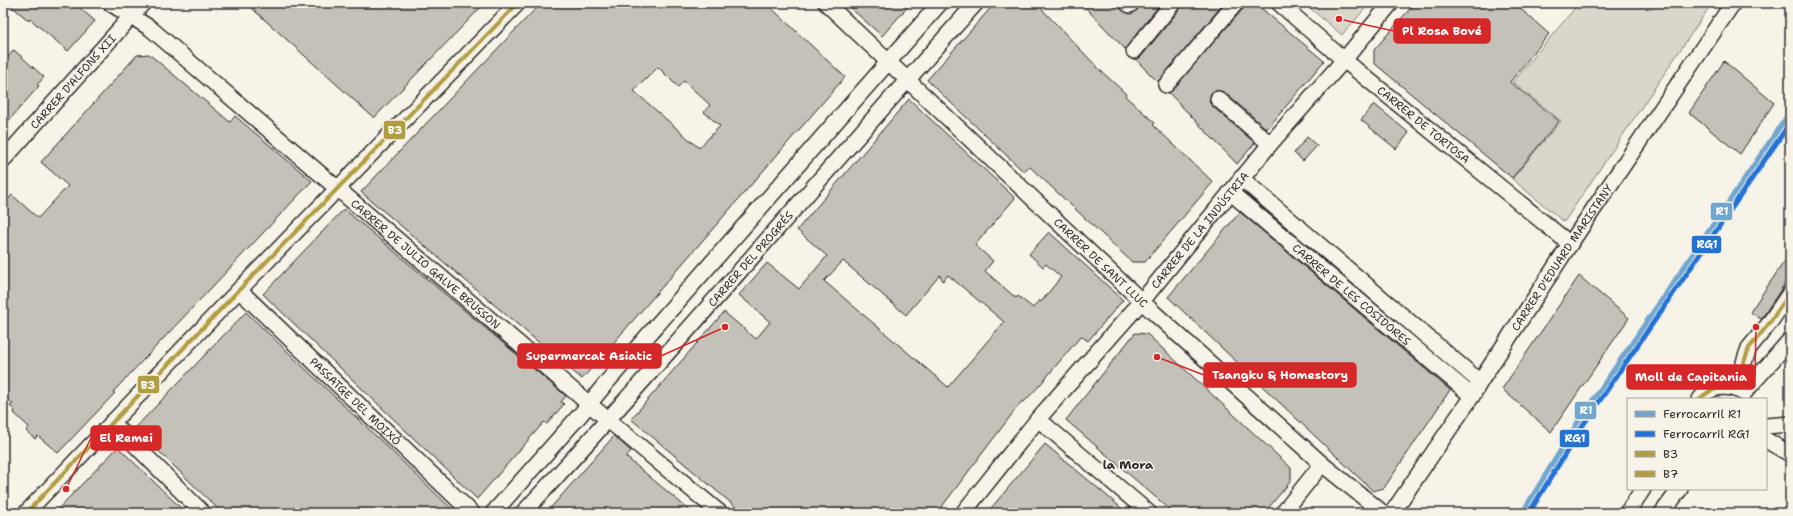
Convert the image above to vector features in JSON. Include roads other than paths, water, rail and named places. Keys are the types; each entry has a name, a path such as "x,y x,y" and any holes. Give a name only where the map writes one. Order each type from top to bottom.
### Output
{"street":[{"name":"CARRER DE JULIO GALVE BRUSSON","path":"110,3 150,28 589,404 720,513"},
{"name":"CARRER D'ALFONS XII","path":"3,160 143,3"},
{"path":"26,513 239,290 518,3"},
{"name":"CARRER DE SANT LLUC","path":"826,3 1142,301 1322,464 1383,513"},
{"path":"493,513 940,3"},
{"name":"CARRER DEL PROGRÉS","path":"523,513 610,420 976,3"},
{"path":"1134,50 1174,3"},
{"path":"1166,85 1236,3"},
{"name":"CARRER DE TORTOSA","path":"1279,3 1344,60 1570,244"},
{"name":"CARRER DE LA INDÚSTRIA","path":"963,513 1038,419 1142,301 1241,178 1344,60 1391,3"},
{"name":"CARRER D'EDUARD MARISTANY","path":"1392,513 1472,396 1570,244 1734,3"},
{"path":"1218,99 1270,144"},
{"name":"CARRER DE LES COSIDORES","path":"1241,178 1480,382"},
{"name":"CARRER DE LES COSIDORES","path":"1230,192 1472,396"},
{"name":"PASSATGE DEL MOIXÓ","path":"239,290 472,513"},
{"path":"1743,393 1749,348 1765,330 1790,294"},
{"path":"1743,393 1788,343 1765,330"},
{"path":"1701,398 1704,394 1719,387 1743,393"},
{"path":"1038,419 1149,513"},
{"path":"112,422 203,513"},
{"path":"1767,426 1790,424"},
{"path":"1767,441 1790,454"},
{"path":"1283,513 1322,464"},
{"path":"1626,513 1642,490"},
{"path":"1662,513 1679,490"}],"rail line":[{"name":"R1","path":"1522,513 1578,422 1790,112"},
{"name":"RG1","path":"1529,513 1583,425 1790,123"}],"place":[{"name":"Pl Rosa Bové","path":"1339,19"},
{"name":"Supermercat Asiatic","path":"725,327"},
{"name":"Moll de Capitania","path":"1756,327"},
{"name":"Tsangku & Homestory","path":"1157,357"},
{"name":"El Remei","path":"66,489"}],"district":[{"name":"la Mora","path":"1128,465"}]}
